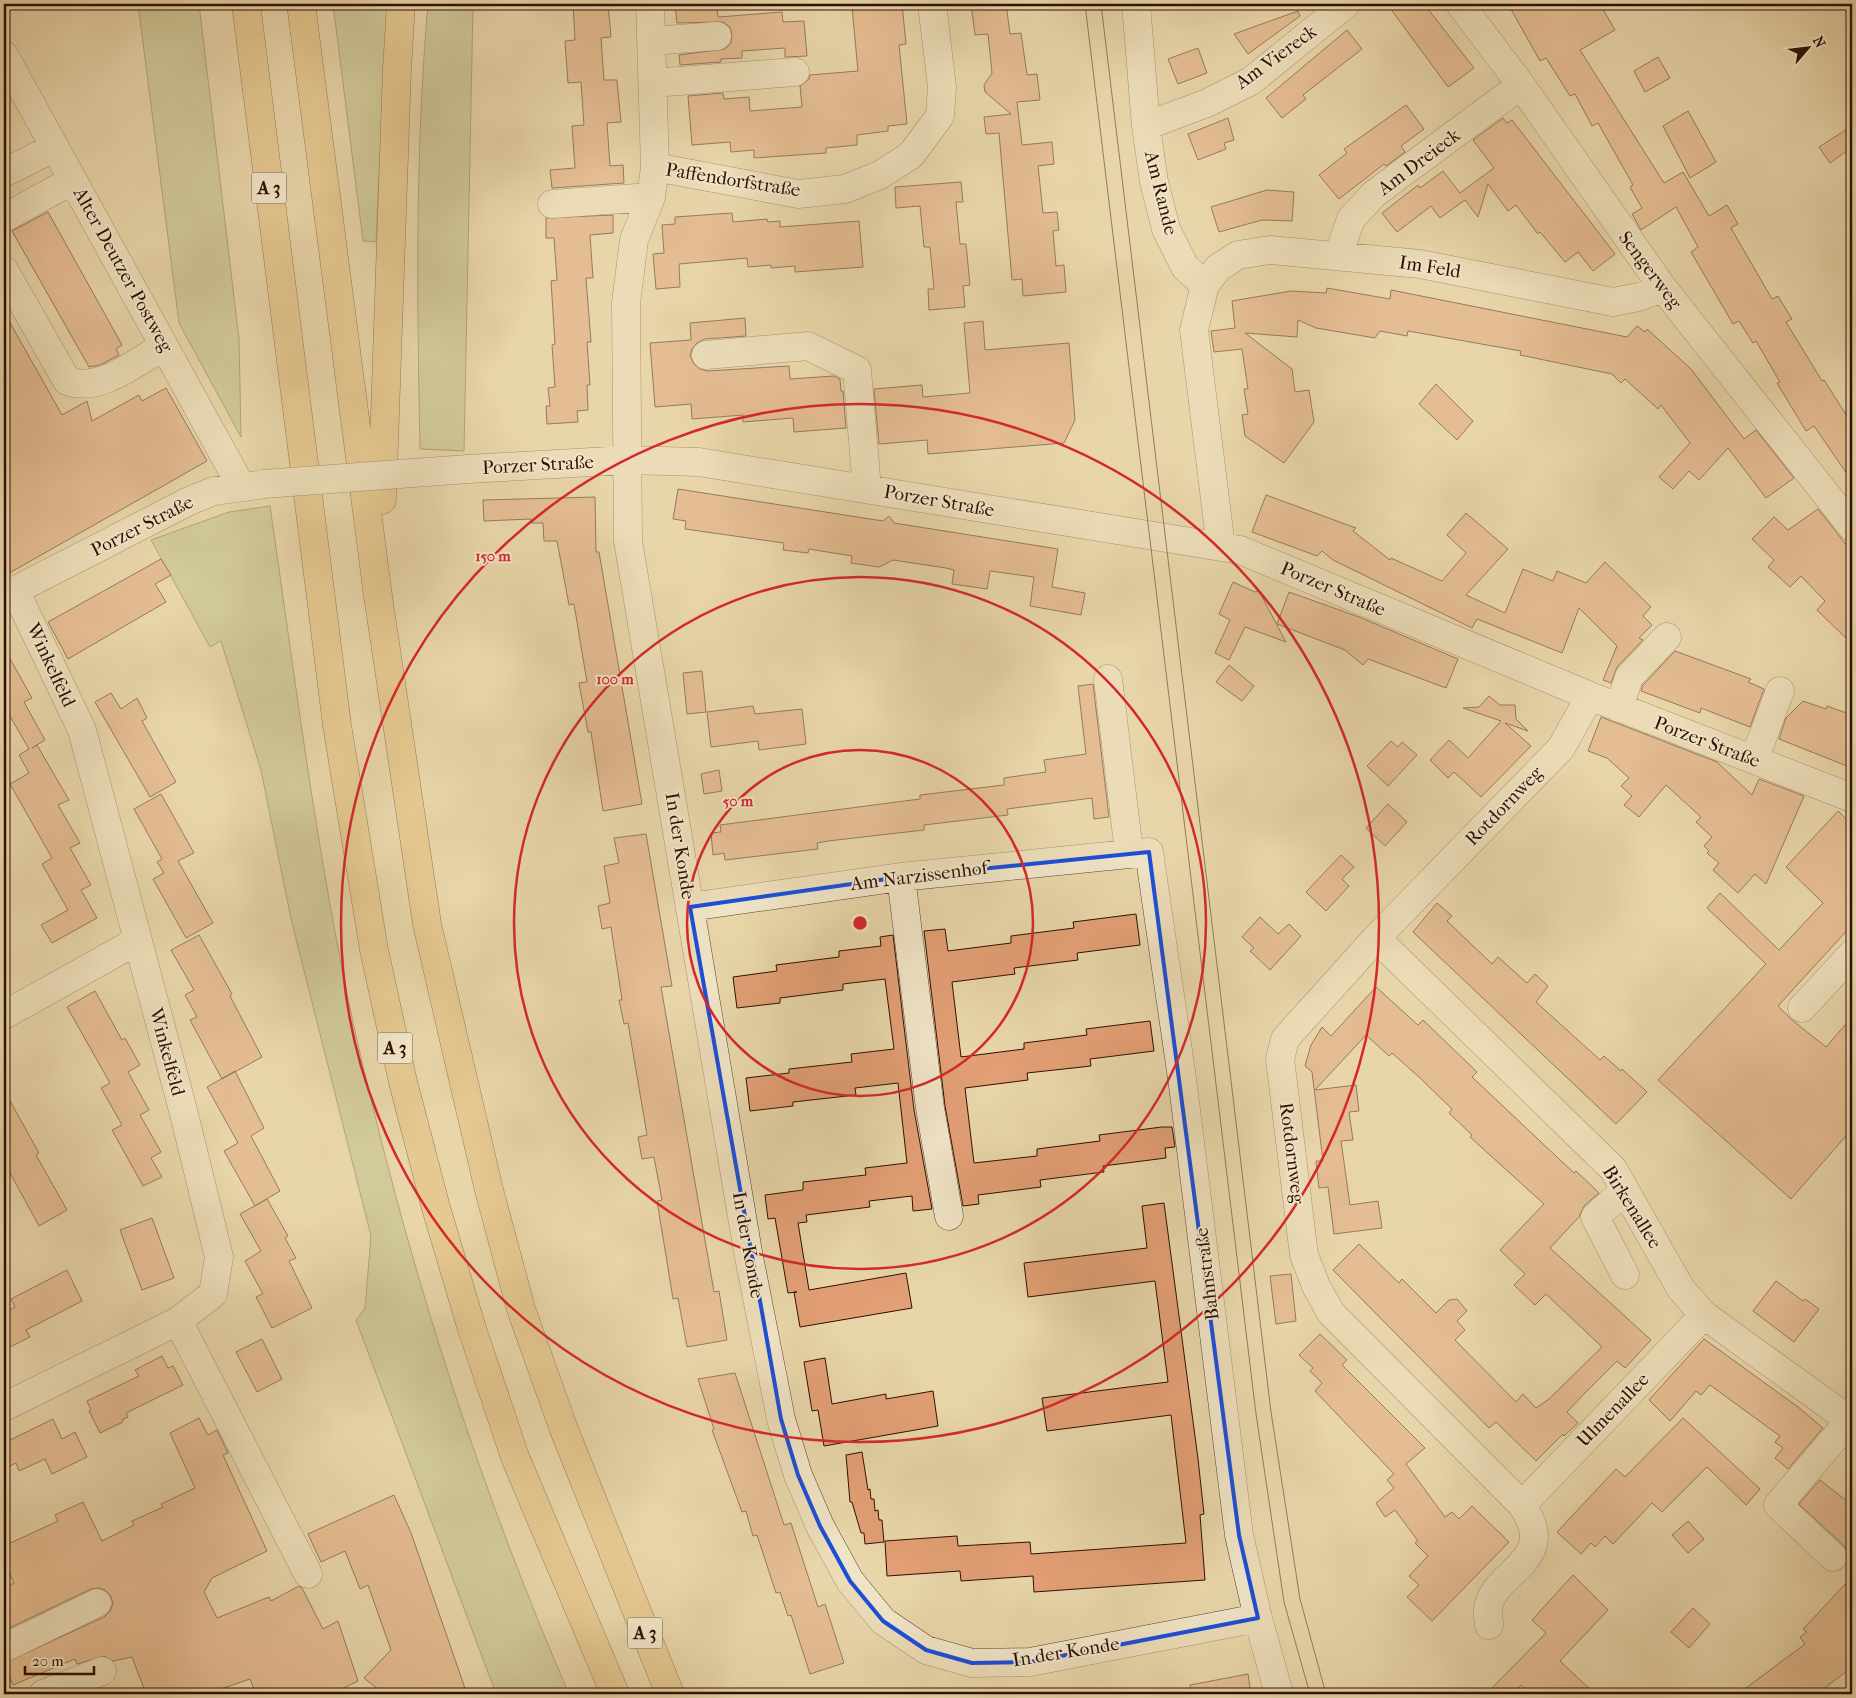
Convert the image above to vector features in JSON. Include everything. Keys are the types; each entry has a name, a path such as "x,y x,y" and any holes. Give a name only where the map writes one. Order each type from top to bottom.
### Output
{"highway":[{"name":"A 3","path":"246,4 337,725 374,950 402,1082 436,1208 472,1328 515,1457 615,1694"},
{"name":"A 3","path":"301,4 378,596 427,924 489,1190 521,1309 563,1427 670,1694"},
{"path":"378,596 401,4"}],"street":[{"name":"Paffendorfstraße","path":"627,460 626,302 634,240 651,197 655,167 650,4"},
{"name":"Paffendorfstraße","path":"655,167 798,194 845,189 880,175 911,155 940,116 942,87 932,4"},
{"name":"Am Rande","path":"1136,4 1146,126 1154,182 1166,229 1185,267 1206,285"},
{"name":"Am Viereck","path":"1146,126 1207,103 1251,81 1346,4"},
{"name":"Sengerweg","path":"1460,4 1521,85 1663,288 1852,527"},
{"path":"652,41 717,36"},
{"name":"Alter Deutzer Postweg","path":"4,55 164,346 252,485"},
{"path":"653,83 795,72"},
{"name":"Am Dreieck","path":"1338,256 1351,219 1374,194 1521,85"},
{"path":"4,173 55,148"},
{"path":"4,218 73,180"},
{"path":"552,204 651,197"},
{"name":"Im Feld","path":"1206,285 1218,268 1238,254 1270,250 1420,264 1614,302 1639,297 1663,288"},
{"path":"4,270 67,381 79,385 95,383 164,346"},
{"path":"1206,285 1194,330 1221,547"},
{"path":"706,355 808,346 857,370 867,489"},
{"name":"Porzer Straße","path":"10,593 189,501 214,492 252,485 468,469 627,460 699,462 1240,550 1619,708 1852,798"},
{"name":"In der Konde","path":"627,460 628,541 748,1252 781,1419 798,1475 820,1526 850,1581 883,1621 926,1650 972,1663 1030,1662 1258,1618"},
{"name":"Winkelfeld","path":"4,1407 178,1321 213,1294 219,1257 82,730 10,593"},
{"path":"1619,708 1629,677 1667,637"},
{"name":"Bahnstraße","path":"1108,679 1182,1078 1238,1525 1258,1618 1279,1694"},
{"path":"1754,760 1780,691"},
{"name":"Rotdornweg","path":"1489,1625 1488,1609 1493,1596 1528,1556 1534,1542 1534,1529 1522,1505 1331,1313 1316,1286 1304,1255 1280,1059 1285,1039 1376,938 1561,748 1590,696"},
{"name":"Am Narzissenhof","path":"690,907 901,877 1139,852"},
{"path":"901,877 930,1108 949,1216"},
{"name":"Birkenallee","path":"1376,938 1609,1165 1681,1289 1704,1314 1851,1421"},
{"path":"4,1015 137,941"},
{"path":"1802,1008 1852,954"},
{"path":"1625,1190 1595,1217 1625,1275"},
{"name":"Ulmenallee","path":"1522,1505 1704,1314"},
{"path":"178,1321 308,1574"},
{"path":"1833,1557 1778,1504 1851,1421"},
{"path":"4,1648 97,1603"},
{"path":"44,1694 102,1671"}],"highlighted area":[{"path":"1149,852 1239,1535 1258,1618 1030,1662 972,1663 926,1650 883,1621 850,1581 820,1526 798,1475 781,1419 690,907 901,877"}],"green space":[{"path":"138,4 199,4 239,339 241,437 179,323"},
{"path":"333,4 387,4 376,242 363,241"},
{"path":"428,4 473,4 464,451 420,449 419,171"},
{"path":"270,506 323,866 350,1008 366,1079 407,1237 454,1391 508,1543 537,1619 569,1694 496,1694 356,1320 365,1308 371,1236 291,919 261,770 221,641 210,647 151,540 229,512"}],"building":[{"path":"573,4 608,4 611,37 601,38 604,80 617,80 621,122 607,123 610,166 623,165 624,183 552,188 550,170 575,168 572,126 584,125 581,82 568,83 565,41 575,40"},
{"path":"675,4 717,4 718,17 782,12 783,22 804,21 807,56 785,57 785,48 742,51 742,58 721,59 721,62 680,65 679,55 725,49 731,43 732,34 730,27 723,22 677,23"},
{"path":"866,4 902,4 906,44 899,45 907,124 888,126 888,131 857,135 857,145 826,148 826,153 754,158 754,150 731,152 730,142 692,145 688,96 723,93 724,99 749,97 750,111 802,107 800,86 809,79 810,75 858,71 852,7"},
{"path":"971,4 1006,4 1010,34 1021,33 1027,75 1037,74 1040,100 1017,102 1022,145 1052,142 1054,164 1038,166 1043,213 1057,212 1059,230 1053,231 1056,266 1064,265 1066,292 1023,296 1022,279 1012,280 999,133 986,134 984,117 1011,114 985,92 984,85 992,73 988,34 975,35"},
{"path":"1387,4 1424,4 1474,68 1448,87"},
{"path":"1508,4 1600,4 1615,30 1580,50 1664,183 1683,172 1709,216 1727,205 1738,224 1731,228 1772,299 1778,296 1792,319 1786,322 1822,381 1824,380 1852,424 1852,481 1814,426 1806,431 1777,383 1780,382 1756,341 1753,343 1739,321 1733,324 1691,252 1698,247 1676,207 1641,230 1632,214 1642,208 1630,187 1633,185 1598,123 1592,126 1575,94 1570,96 1546,58 1540,61"},
{"path":"1298,11 1300,16 1248,54 1234,34"},
{"path":"1347,30 1362,49 1303,95 1306,99 1282,118 1266,98"},
{"path":"1198,48 1207,73 1178,84 1168,59"},
{"path":"1658,57 1670,78 1645,92 1634,71"},
{"path":"1406,105 1424,129 1401,146 1405,152 1386,166 1384,164 1339,199 1319,175 1347,153 1344,149"},
{"path":"1688,111 1716,162 1690,178 1663,126"},
{"path":"1228,118 1234,140 1224,143 1226,149 1198,160 1188,134"},
{"path":"1503,118 1507,123 1512,120 1615,254 1593,271 1578,252 1565,262 1540,232 1538,234 1516,205 1508,211 1488,184 1478,217 1465,200 1440,218 1431,206 1397,232 1382,213 1418,185 1420,188 1443,171 1460,193 1494,168 1473,140"},
{"path":"1852,126 1852,147 1830,163 1819,147"},
{"path":"961,182 963,202 956,202 960,244 966,244 970,285 963,286 965,307 929,310 928,289 934,289 930,247 924,247 920,206 896,208 895,187"},
{"path":"1267,190 1294,192 1292,221 1262,220 1219,232 1211,207"},
{"path":"48,212 122,345 116,349 119,355 100,365 89,367 12,231"},
{"path":"732,213 733,222 767,219 768,222 780,221 780,227 859,221 863,267 795,272 795,266 771,268 771,265 748,267 747,258 679,264 680,287 656,289 653,254 664,253 662,225 675,224 675,217"},
{"path":"613,215 613,233 590,235 593,278 586,278 591,342 587,342 590,385 587,385 588,410 577,411 578,422 547,424 546,406 550,406 548,388 555,387 552,345 555,344 551,281 557,280 554,238 546,238 546,218"},
{"path":"1327,288 1390,299 1391,290 1627,337 1637,326 1645,332 1647,329 1691,369 1744,439 1756,430 1794,478 1766,498 1728,448 1699,480 1689,471 1673,489 1659,477 1690,443 1661,405 1658,409 1625,379 1621,383 1612,374 1520,355 1521,351 1408,331 1407,336 1380,331 1375,338 1316,328 1298,320 1297,337 1245,333 1292,369 1295,392 1309,390 1314,422 1284,463 1245,436 1242,415 1248,414 1244,389 1248,389 1242,349 1214,352 1211,331 1235,328 1232,301 1291,291 1326,293"},
{"path":"4,312 62,415 87,401 92,421 139,395 142,401 166,388 207,461 4,576"},
{"path":"745,318 746,336 705,339 697,343 692,349 690,356 694,364 700,369 707,371 789,366 790,379 834,376 840,379 841,391 843,391 846,428 794,432 793,418 743,422 743,415 692,419 691,404 655,407 650,343 691,340 690,323"},
{"path":"983,321 985,350 1069,343 1075,420 1064,443 928,454 927,440 879,444 874,389 922,385 923,397 970,393 964,323"},
{"path":"1436,384 1473,421 1457,440 1419,404"},
{"path":"678,489 883,521 889,516 894,523 1058,549 1052,587 1085,593 1081,615 1030,606 1034,577 990,571 987,589 952,584 954,570 946,568 893,560 879,567 851,563 852,556 809,549 808,553 783,550 784,543 685,529 686,521 673,519"},
{"path":"1266,495 1356,528 1353,531 1390,560 1391,558 1442,581 1466,553 1447,535 1466,513 1508,549 1466,595 1505,613 1523,569 1553,581 1557,571 1586,583 1605,562 1651,607 1643,616 1652,625 1639,638 1643,640 1617,667 1611,683 1603,680 1617,646 1579,608 1562,653 1477,619 1472,628 1333,560 1322,551 1317,556 1252,532"},
{"path":"595,497 596,552 599,552 642,804 603,811 591,732 588,732 579,683 587,682 574,604 569,605 557,541 544,541 543,523 531,523 531,519 484,521 483,500"},
{"path":"1818,509 1852,552 1852,644 1817,610 1825,601 1801,576 1790,587 1768,567 1774,560 1752,539 1774,517 1788,530"},
{"path":"161,559 171,575 155,584 166,602 68,659 48,622"},
{"path":"1233,582 1255,592 1259,591 1286,642 1245,627 1229,660 1215,653 1230,620 1219,614"},
{"path":"1289,592 1359,617 1458,659 1446,688 1368,659 1363,665 1345,650 1277,624"},
{"path":"4,648 32,698 24,702 45,740 32,748 37,745 69,800 58,805 80,843 70,848 91,885 81,890 97,918 52,943 41,925 68,910 42,864 52,858 10,784 29,773 19,755 29,749 7,711 4,713"},
{"path":"1675,651 1751,679 1748,682 1764,689 1750,727 1701,708 1700,713 1641,691 1643,685"},
{"path":"1229,665 1254,686 1242,701 1216,682"},
{"path":"702,671 706,712 687,714 683,673"},
{"path":"1093,684 1109,817 1094,819 1092,798 1007,809 1008,815 924,825 924,830 817,843 818,849 725,860 724,853 713,855 711,833 721,832 720,825 920,799 920,795 1004,785 1004,778 1046,772 1044,760 1086,754 1078,686"},
{"path":"111,693 121,709 137,698 147,718 142,721 176,782 150,797 95,702"},
{"path":"1489,696 1500,705 1515,705 1516,719 1528,731 1505,723 1531,746 1481,797 1454,772 1448,778 1430,760 1449,740 1468,758 1501,721 1463,708 1479,707"},
{"path":"1803,701 1826,709 1827,706 1852,715 1852,768 1779,739 1786,718"},
{"path":"753,706 755,714 802,709 806,744 759,750 758,741 711,747 707,712"},
{"path":"1601,717 1717,762 1752,795 1759,779 1804,796 1766,884 1755,874 1738,893 1713,870 1719,863 1707,853 1709,851 1704,846 1712,837 1696,822 1701,817 1666,785 1639,817 1624,805 1632,796 1621,786 1629,778 1607,758 1588,751"},
{"path":"1391,741 1398,747 1402,742 1417,755 1388,786 1367,766"},
{"path":"719,770 722,791 704,794 701,774"},
{"path":"161,794 194,853 178,861 213,923 186,938 153,879 164,873 157,862 162,859 134,809"},
{"path":"1388,804 1407,822 1385,846 1366,828"},
{"path":"1838,811 1852,825 1852,925 1778,1006 1792,1020 1826,1047 1852,1017 1852,1129 1791,1199 1658,1080 1766,964 1707,908 1720,893 1779,950 1823,903 1786,867"},
{"path":"646,834 672,986 661,987 714,1292 719,1291 727,1340 687,1347 678,1298 673,1299 657,1201 662,1200 654,1157 642,1159 638,1137 647,1135 628,1023 624,1024 619,1000 622,1000 611,927 602,929 598,906 610,903 604,866 619,863 614,838"},
{"path":"1341,855 1354,867 1342,879 1349,886 1326,911 1306,892"},
{"path":"1437,903 1452,916 1447,921 1492,964 1498,957 1527,983 1535,974 1548,986 1536,1002 1600,1060 1604,1056 1621,1071 1622,1069 1647,1092 1616,1124 1413,932"},
{"path":"1136,914 1140,945 1077,953 1078,960 1014,968 1015,974 952,982 961,1057 1024,1049 1024,1043 1087,1035 1086,1029 1150,1021 1154,1051 1090,1059 1091,1066 1027,1073 1028,1080 965,1088 974,1163 1037,1156 1037,1149 1100,1141 1099,1135 1162,1127 1172,1127 1175,1147 1165,1148 1166,1158 1103,1166 1104,1172 1040,1180 1041,1187 978,1195 979,1204 963,1206 945,1106 924,931 945,929 948,951 1011,943 1011,936 1074,928 1073,922"},
{"path":"1260,917 1278,934 1289,924 1301,936 1270,970 1250,951 1254,948 1242,937"},
{"path":"199,935 232,994 230,996 262,1057 222,1079 190,1020 197,1017 185,995 194,990 171,950"},
{"path":"893,935 914,1110 932,1209 913,1211 912,1196 869,1201 870,1207 806,1215 807,1222 798,1223 809,1290 906,1273 912,1308 800,1327 794,1292 788,1293 775,1218 768,1219 765,1195 803,1190 803,1182 866,1175 865,1168 907,1163 898,1083 855,1088 856,1095 793,1102 793,1106 750,1111 746,1078 789,1073 789,1069 852,1062 851,1054 894,1049 885,979 843,984 843,990 780,998 780,1003 737,1008 733,977 777,971 776,965 839,957 839,951 881,946 880,937"},
{"path":"1376,987 1418,1025 1423,1020 1477,1072 1472,1077 1574,1173 1576,1171 1599,1193 1584,1206 1579,1217 1550,1248 1651,1340 1625,1368 1617,1361 1584,1394 1567,1412 1578,1423 1564,1436 1563,1434 1536,1461 1496,1422 1489,1428 1333,1270 1359,1244 1399,1283 1402,1279 1436,1313 1449,1300 1457,1299 1467,1311 1457,1321 1465,1330 1455,1340 1516,1402 1523,1394 1536,1408 1549,1399 1602,1347 1546,1294 1535,1305 1514,1285 1525,1274 1500,1250 1544,1204 1470,1137 1472,1135 1449,1113 1452,1109 1419,1077 1392,1053 1389,1056 1366,1035 1315,1090 1356,1085 1359,1111 1349,1112 1353,1140 1341,1141 1350,1205 1378,1201 1382,1228 1334,1234 1328,1187 1319,1188 1316,1161 1323,1161 1312,1072 1305,1066 1311,1045 1322,1027 1331,1036"},
{"path":"95,991 122,1040 125,1038 140,1065 128,1072 149,1110 140,1115 161,1152 151,1158 162,1177 143,1186 112,1130 122,1125 101,1088 110,1083 67,1007"},
{"path":"235,1071 264,1128 251,1136 280,1191 255,1206 224,1151 238,1143 207,1087"},
{"path":"4,1090 39,1153 36,1155 67,1210 39,1226 4,1162"},
{"path":"267,1199 288,1236 285,1238 296,1258 289,1261 312,1308 272,1328 256,1297 263,1294 245,1261 261,1251 240,1214"},
{"path":"1164,1203 1204,1514 1200,1515 1205,1580 1034,1592 1033,1576 961,1581 960,1571 887,1576 885,1541 957,1536 958,1546 1030,1542 1031,1554 1186,1543 1171,1415 1047,1431 1042,1398 1168,1382 1155,1281 1028,1297 1024,1263 1147,1248 1142,1206"},
{"path":"152,1218 174,1278 142,1290 120,1230"},
{"path":"67,1270 82,1301 26,1330 30,1337 4,1350 4,1313 15,1307 11,1299"},
{"path":"1291,1274 1296,1321 1276,1324 1270,1276"},
{"path":"1776,1281 1803,1301 1805,1299 1819,1309 1794,1342 1753,1311"},
{"path":"1320,1334 1347,1360 1342,1365 1425,1448 1406,1464 1445,1517 1452,1512 1459,1519 1472,1506 1509,1542 1432,1621 1407,1597 1419,1585 1409,1576 1428,1556 1415,1543 1418,1541 1395,1510 1385,1517 1376,1503 1394,1488 1387,1480 1394,1474 1315,1391 1322,1383 1310,1371 1313,1368 1299,1355"},
{"path":"262,1339 282,1379 257,1392 236,1352"},
{"path":"1704,1339 1798,1407 1823,1428 1788,1469 1775,1458 1783,1448 1775,1442 1780,1436 1710,1385 1701,1395 1696,1391 1670,1421 1649,1400"},
{"path":"162,1356 168,1368 173,1366 183,1385 126,1413 128,1417 122,1420 123,1422 100,1433 89,1411 91,1410 87,1401 139,1376 135,1370"},
{"path":"825,1358 832,1404 886,1394 886,1399 933,1391 938,1426 824,1446 818,1410 812,1411 804,1362"},
{"path":"735,1373 784,1525 791,1523 818,1607 825,1604 844,1663 810,1674 791,1615 788,1616 780,1592 776,1593 757,1535 753,1536 746,1511 742,1512 712,1430 714,1429 698,1379"},
{"path":"199,1418 208,1435 217,1430 228,1453 223,1455 267,1551 212,1578 204,1592 217,1618 269,1597 271,1601 299,1586 302,1588 323,1629 338,1621 358,1681 331,1694 256,1694 250,1679 206,1694 146,1694 132,1657 113,1661 104,1656 77,1664 75,1659 13,1685 4,1663 104,1617 110,1611 113,1604 111,1596 105,1590 99,1588 91,1589 5,1630 4,1588 14,1583 4,1560 4,1546 58,1521 55,1515 83,1502 102,1541 134,1525 132,1521 163,1507 161,1504 195,1488 170,1433"},
{"path":"1683,1418 1760,1489 1746,1505 1707,1467 1662,1512 1652,1503 1613,1544 1605,1536 1595,1547 1591,1543 1581,1554 1557,1532 1616,1469 1625,1477"},
{"path":"53,1419 62,1439 75,1432 87,1457 52,1474 45,1459 19,1471 16,1463 4,1469 4,1443"},
{"path":"862,1452 868,1490 870,1489 871,1499 874,1499 875,1511 878,1510 879,1520 882,1520 884,1542 865,1544 864,1533 861,1533 852,1502 850,1502 846,1455"},
{"path":"1820,1480 1852,1505 1852,1557 1844,1546 1799,1504"},
{"path":"394,1495 411,1533 467,1694 384,1694 364,1678 391,1650 368,1585 360,1589 345,1551 321,1562 308,1534"},
{"path":"1688,1521 1704,1539 1688,1553 1672,1535"},
{"path":"1573,1575 1608,1610 1560,1661 1595,1694 1531,1694 1521,1685 1512,1694 1486,1694 1546,1633 1532,1620"},
{"path":"1852,1577 1852,1667 1817,1694 1738,1694 1805,1644 1800,1637 1807,1632 1803,1629"},
{"path":"1693,1608 1710,1624 1689,1648 1671,1632"},
{"path":"1248,1674 1251,1694 1191,1694 1190,1685"}],"tram line":[{"path":"1085,4 1256,1414 1284,1602 1310,1694"},
{"path":"1101,4 1271,1412 1300,1599 1326,1694"}]}
